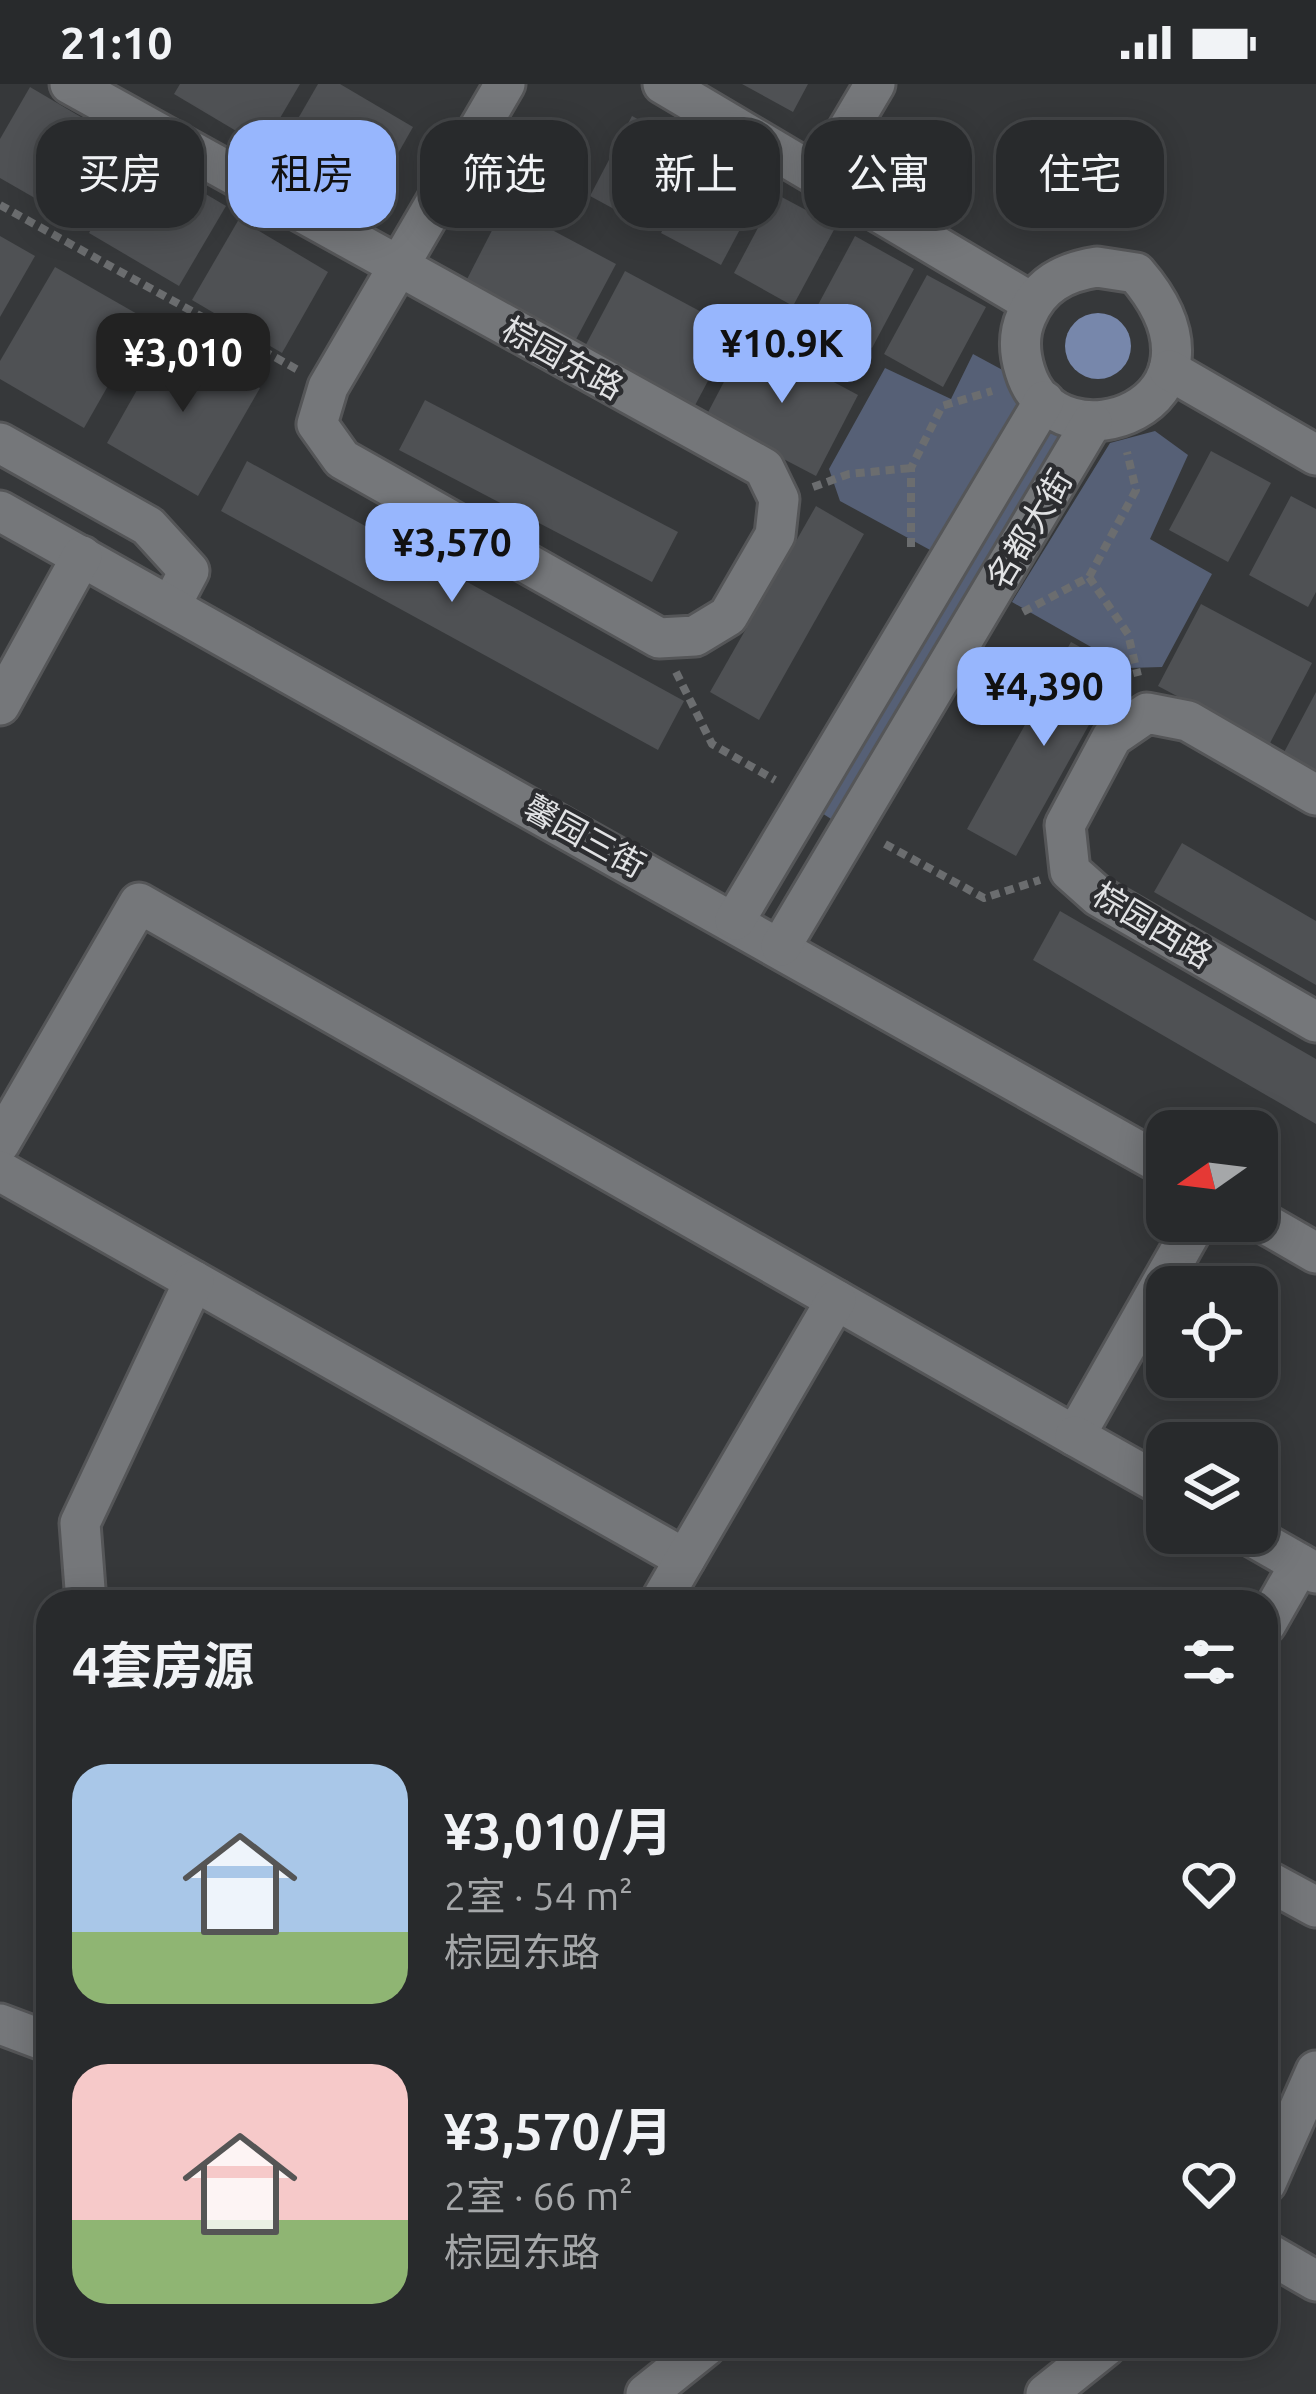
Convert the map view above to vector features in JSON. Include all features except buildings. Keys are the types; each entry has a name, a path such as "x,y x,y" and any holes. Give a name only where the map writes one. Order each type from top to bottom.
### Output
{"street":[{"name":"棕园东路","path":"70,84 764,468 779,499"},
{"path":"505,84 328,387 317,424 342,458 659,638 695,635 728,616 775,535 779,499"},
{"path":"663,84 804,168"},
{"path":"854,120 875,84"},
{"path":"905,228 1031,303"},
{"path":"1097,267 1136,273 1170,322 1169,370 1141,408 1106,420 1066,416 1036,391 1020,354 1021,327 1031,303 1050,283 1073,271 1097,267"},
{"path":"1169,370 1316,455"},
{"name":"名都大街","path":"735,920 808,799 1036,391"},
{"name":"名都大街","path":"781,946 868,835 1106,420"},
{"path":"0,443 148,526 189,571 171,605"},
{"name":"馨园三街","path":"0,511 1146,1155"},
{"path":"0,705 82,556"},
{"path":"1147,713 1188,721 1316,795"},
{"name":"棕园西路","path":"1147,713 1112,737 1064,825 1070,871 1098,896 1316,1022"},
{"path":"0,1143 139,903 1146,1476"},
{"path":"0,1171 685,1559"},
{"path":"1278,1231 1316,1253"},
{"path":"1075,1436 1185,1242"},
{"path":"85,1590 80,1523 194,1281"},
{"path":"667,1590 836,1300"},
{"path":"1278,1551 1308,1568 1278,1608"},
{"path":"1278,1886 1316,1907"},
{"path":"0,2024 36,2035"},
{"path":"1278,2156 1316,2072"},
{"path":"1278,2259 1316,2281"},
{"path":"646,2394 691,2358"},
{"path":"1046,2394 1091,2358"}],"path":[{"path":"0,205 328,387"},
{"path":"911,557 911,468 942,406 1036,391"},
{"path":"1013,617 1089,578 1136,490 1106,420"},
{"path":"779,499 850,474 911,468"},
{"path":"1089,578 1128,634 1147,713"},
{"path":"659,638 712,743 808,799"},
{"path":"868,835 895,823"},
{"path":"868,835 984,898 1070,871"}],"shaded area":[{"path":"1098,313 1121,323 1131,346 1121,369 1098,379 1075,369 1065,346 1075,323"},
{"path":"973,354 1010,374 1019,406 932,551 840,501 829,469 885,368 951,399"},
{"path":"1056,410 1080,419 839,824 817,810"},
{"path":"1155,431 1188,455 1150,539 1212,574 1162,667 1128,668 1012,602 1110,443"}]}
